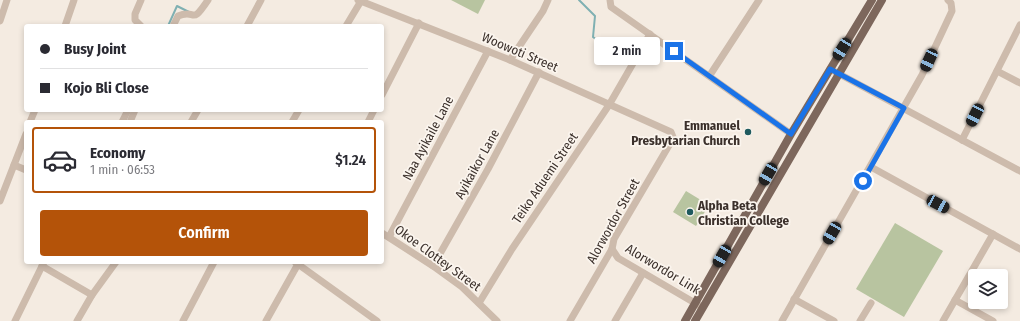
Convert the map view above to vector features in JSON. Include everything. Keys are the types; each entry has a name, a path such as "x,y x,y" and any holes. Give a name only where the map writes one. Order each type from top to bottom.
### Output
{"main road":[{"path":"695,321 704,308 882,0"},
{"path":"685,321 791,134 869,1"}],"street":[{"path":"0,21 7,0"},
{"path":"66,24 74,0"},
{"path":"140,24 135,20 135,14 141,0"},
{"path":"174,24 178,16 182,14 193,16 199,14 208,0"},
{"path":"248,24 260,0"},
{"path":"347,24 359,0"},
{"name":"Woowoti Street","path":"359,0 539,72 671,132"},
{"path":"510,60 543,11 548,0"},
{"path":"610,0 611,7 710,75 791,134"},
{"path":"710,75 759,0"},
{"path":"782,321 922,75 953,7 948,0"},
{"path":"384,91 419,23"},
{"path":"962,140 1020,25"},
{"name":"Teiko Aduemi Street","path":"479,303 512,249 609,105 650,34"},
{"name":"Naa Ayikaile Lane","path":"385,235 488,51"},
{"path":"830,69 838,75 904,108 1020,171"},
{"path":"997,71 1020,83"},
{"name":"Ayikaikor Lane","path":"433,266 488,169 539,72"},
{"name":"Alorwordor Street","path":"570,321 612,249 614,239 671,142 673,137 671,132"},
{"path":"0,201 24,139"},
{"path":"14,165 24,169"},
{"path":"871,167 1020,249"},
{"path":"942,321 993,234"},
{"name":"Okoe Clottey Street","path":"385,235 433,266 479,303 497,321"},
{"name":"Alorwordor Link","path":"612,249 618,258 704,308"},
{"path":"15,321 43,264 92,295"},
{"path":"77,321 92,295 115,264"},
{"path":"183,321 213,264"},
{"path":"266,321 295,264"},
{"path":"297,264 377,321"},
{"path":"615,321 643,273"},
{"path":"794,299 834,321"},
{"path":"955,300 992,321"},
{"path":"860,321 871,303"}],"green space":[{"path":"451,0 485,0 478,14"},
{"path":"686,191 709,205 696,226 673,212"},
{"path":"895,223 943,251 904,317 856,289"}],"waterway":[{"path":"579,0 595,16 593,37 625,61"},
{"path":"169,24 177,6 189,12"}],"place":[{"name":"Emmanuel Presbytarian Church","path":"748,132"},
{"name":"Alpha Beta Christian College","path":"690,212"}],"route":[{"path":"674,51 710,75 791,134 830,69 838,75 904,108 863,181"}]}
